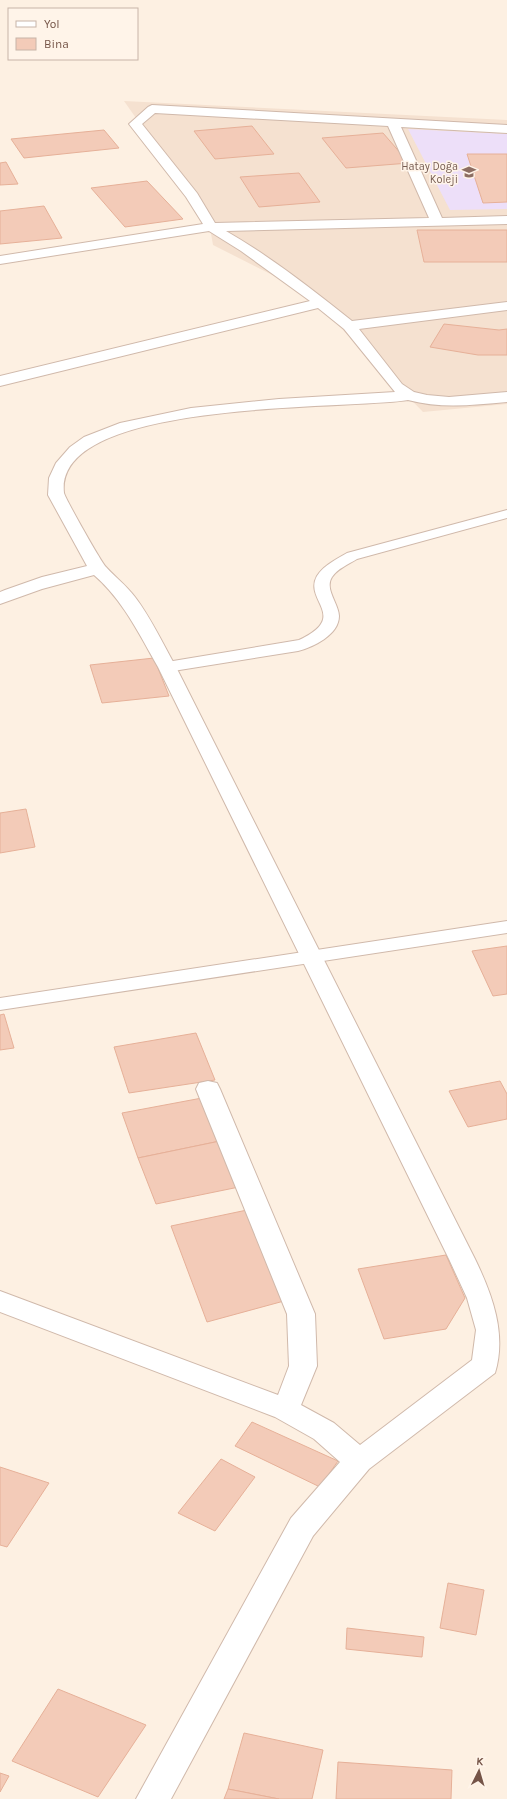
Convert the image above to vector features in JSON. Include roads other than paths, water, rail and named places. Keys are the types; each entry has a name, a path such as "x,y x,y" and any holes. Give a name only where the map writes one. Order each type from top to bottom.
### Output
{"street":[{"path":"507,129 152,109 135,124 192,196 211,227 246,248 321,303 349,326 397,387 409,395 426,400 449,402 507,397"},
{"path":"393,123 437,222"},
{"path":"0,260 104,242 211,227 507,220"},
{"path":"0,381 321,303"},
{"path":"349,326 507,306"},
{"path":"154,1799 302,1528 359,1460 462,1384 485,1365 490,1330 478,1291 167,667 129,601 113,582 98,570 56,495 55,485 63,464 72,454 90,440 125,427 198,412 409,395"},
{"path":"0,599 54,580 98,570"},
{"path":"208,1089 301,1314 303,1366 297,1384 285,1409"},
{"path":"0,1301 285,1409 324,1431 359,1460"}],"lane":[{"path":"167,667 298,646 309,642 324,631 329,624 330,609 322,584 327,573 341,562 365,552 507,514"},
{"path":"0,1004 312,958 507,927"}],"place":[{"name":"Hatay Doğa Koleji","path":"469,172"}]}
